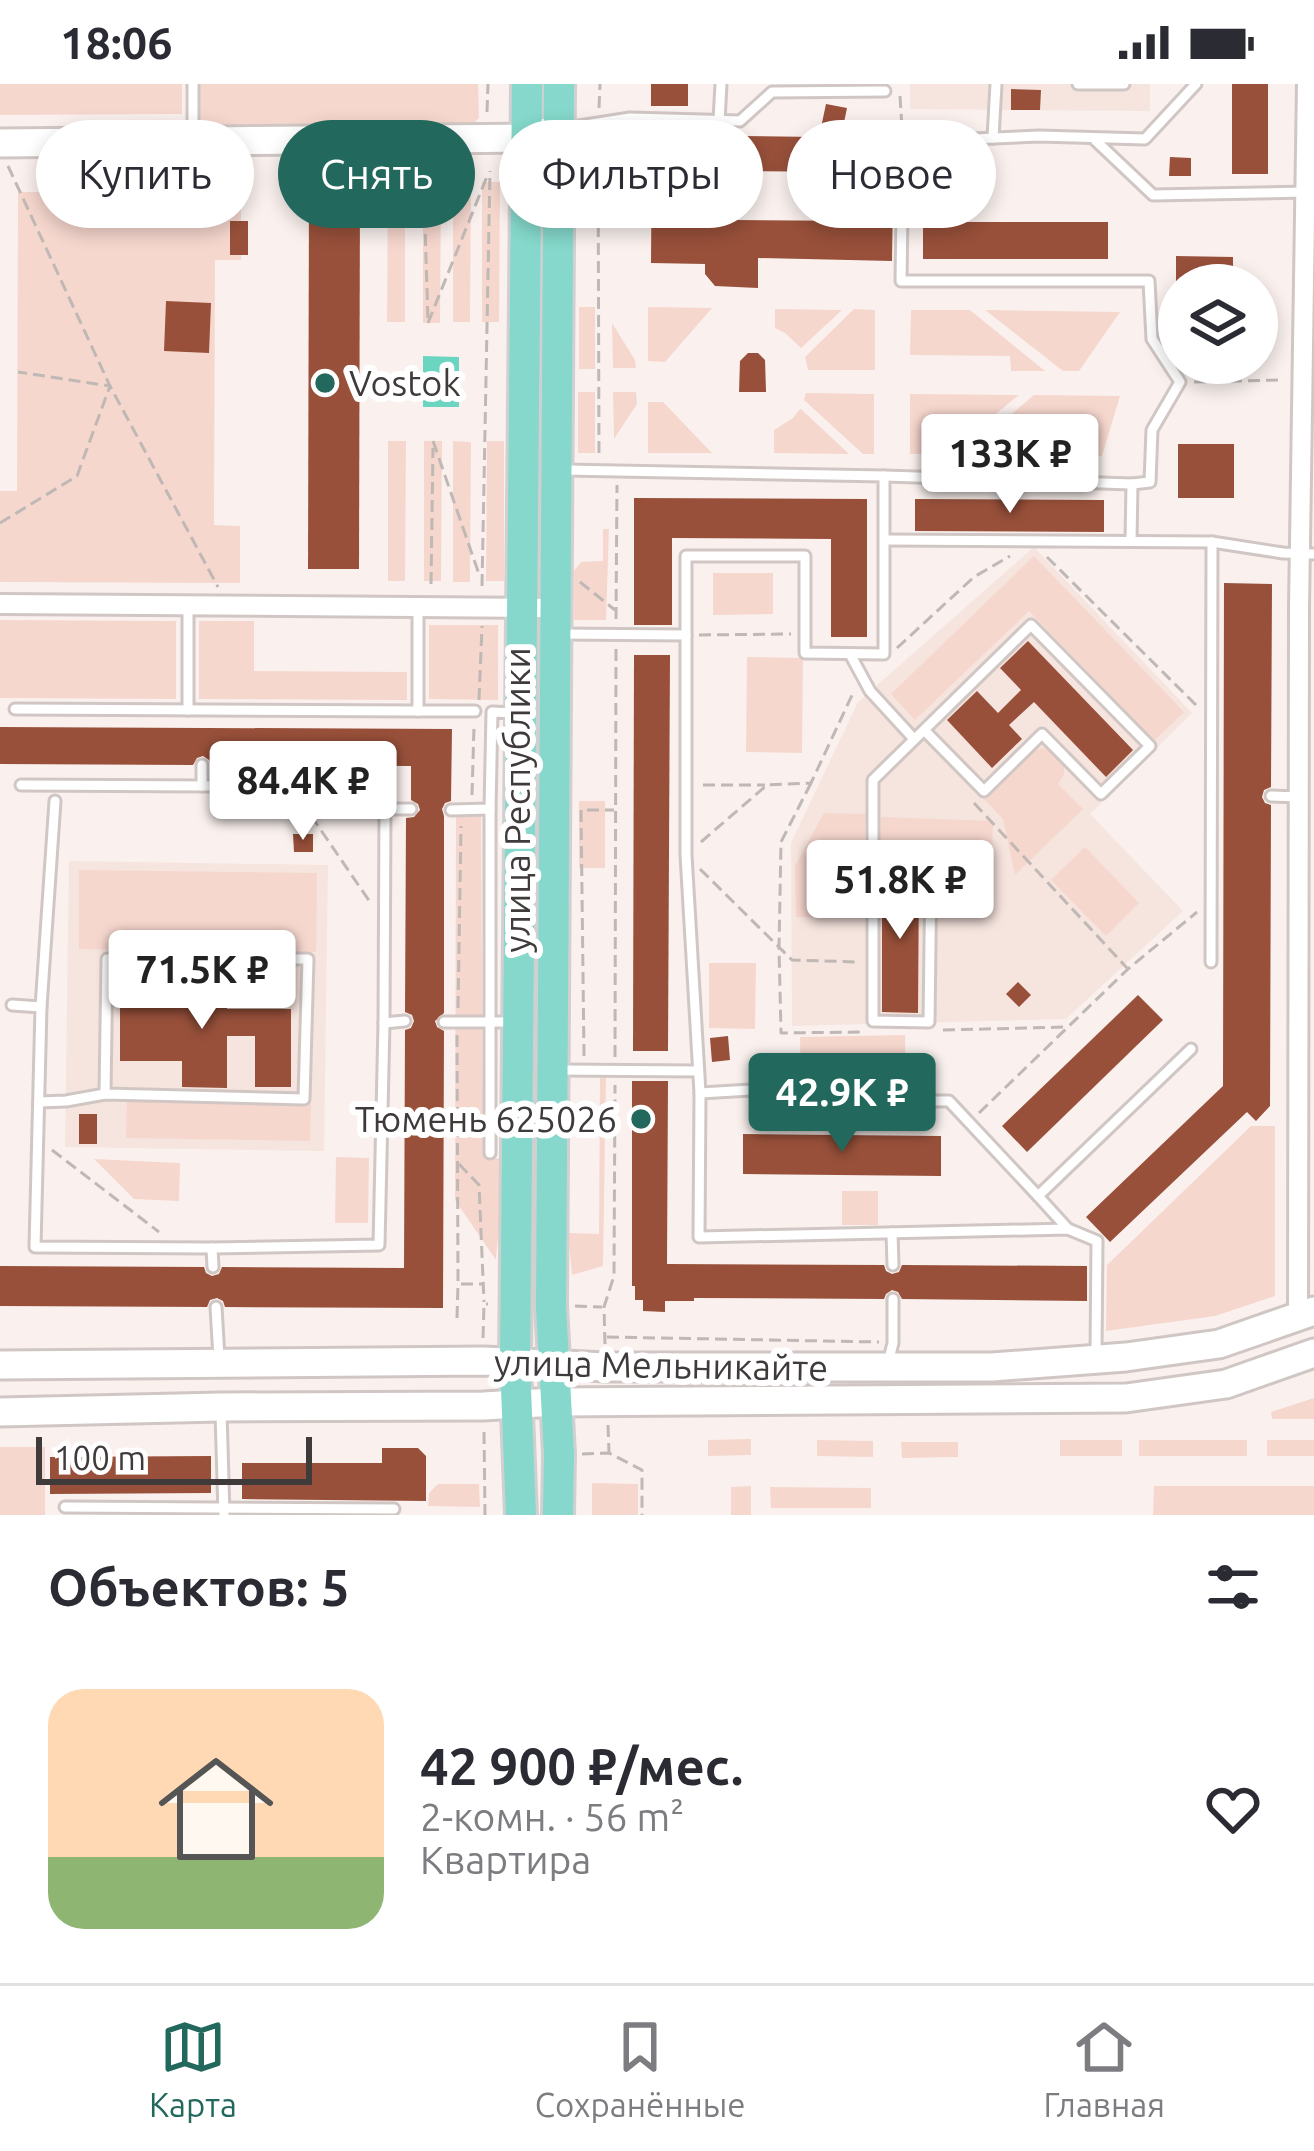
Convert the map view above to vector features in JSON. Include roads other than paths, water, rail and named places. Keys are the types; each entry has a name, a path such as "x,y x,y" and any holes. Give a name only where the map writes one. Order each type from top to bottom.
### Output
{"main road":[{"name":"улица Республики","path":"527,84 527,120"},
{"name":"улица Республики","path":"559,84 559,120"},
{"path":"254,140 499,138"},
{"path":"4,154 36,152"},
{"name":"улица Республики","path":"521,1515 503,1022 522,713 526,228"},
{"name":"улица Республики","path":"558,1515 551,1306 569,1070 556,621 573,470 563,228"},
{"name":"улица Мельникайте","path":"0,1365 554,1366 890,1356 992,1367 1219,1344 1306,1314"},
{"name":"улица Мельникайте","path":"0,1412 1126,1398 1226,1384 1314,1354"}],"street":[{"path":"1306,1314 1306,933 1299,796 1306,705 1307,84"},
{"path":"0,604 524,608 556,621"}],"lane":[{"path":"193,84 193,120"},
{"path":"719,120 722,84"},
{"path":"994,120 996,84"},
{"path":"1078,84 1124,84"},
{"path":"996,138 1145,139 1196,84"},
{"path":"741,120 772,92 884,92"},
{"path":"609,120 689,120"},
{"path":"1095,140 1153,195 1310,192"},
{"path":"573,470 1150,482 1152,430 1180,382 1152,338 1149,281 901,281 902,228"},
{"path":"884,476 884,654 805,653 805,556 686,556 686,855 700,1093 699,1237 1068,1229 1096,1241 1096,1358"},
{"path":"1131,542 1132,484"},
{"path":"886,540 1212,542 1307,553"},
{"path":"1211,962 1218,794 1212,542"},
{"path":"188,605 188,710"},
{"path":"418,607 418,711"},
{"path":"556,621 616,635 686,635"},
{"path":"873,862 931,863 929,1022 873,1021 873,862 873,780 1031,625 1150,746 1101,794 1042,734 984,791 924,730"},
{"path":"850,654 863,680 914,740"},
{"path":"15,709 475,711"},
{"path":"202,710 202,728"},
{"path":"490,1154 503,1022 490,809 492,712 522,713"},
{"path":"202,765 202,786"},
{"path":"21,785 384,787"},
{"path":"1271,796 1299,796"},
{"path":"55,801 41,1006 34,1247 379,1245 385,809 411,809"},
{"path":"451,809 490,809"},
{"path":"39,1102 104,1094 304,1099 308,959 107,958 104,1094"},
{"path":"12,1005 41,1006"},
{"path":"385,1022 405,1022"},
{"path":"444,1022 503,1022"},
{"path":"1039,1196 1190,1049"},
{"path":"569,1070 697,1071"},
{"path":"700,1093 785,1088"},
{"path":"809,1101 949,1101 1068,1229"},
{"path":"892,1233 892,1265"},
{"path":"212,1248 213,1267"},
{"path":"890,1356 892,1300"},
{"path":"217,1306 219,1363"},
{"path":"220,1407 223,1511"},
{"path":"65,1507 394,1509"}],"place":[{"name":"Vostok","path":"325,383"},
{"name":"Тюмень 625026","path":"641,1119"}]}
